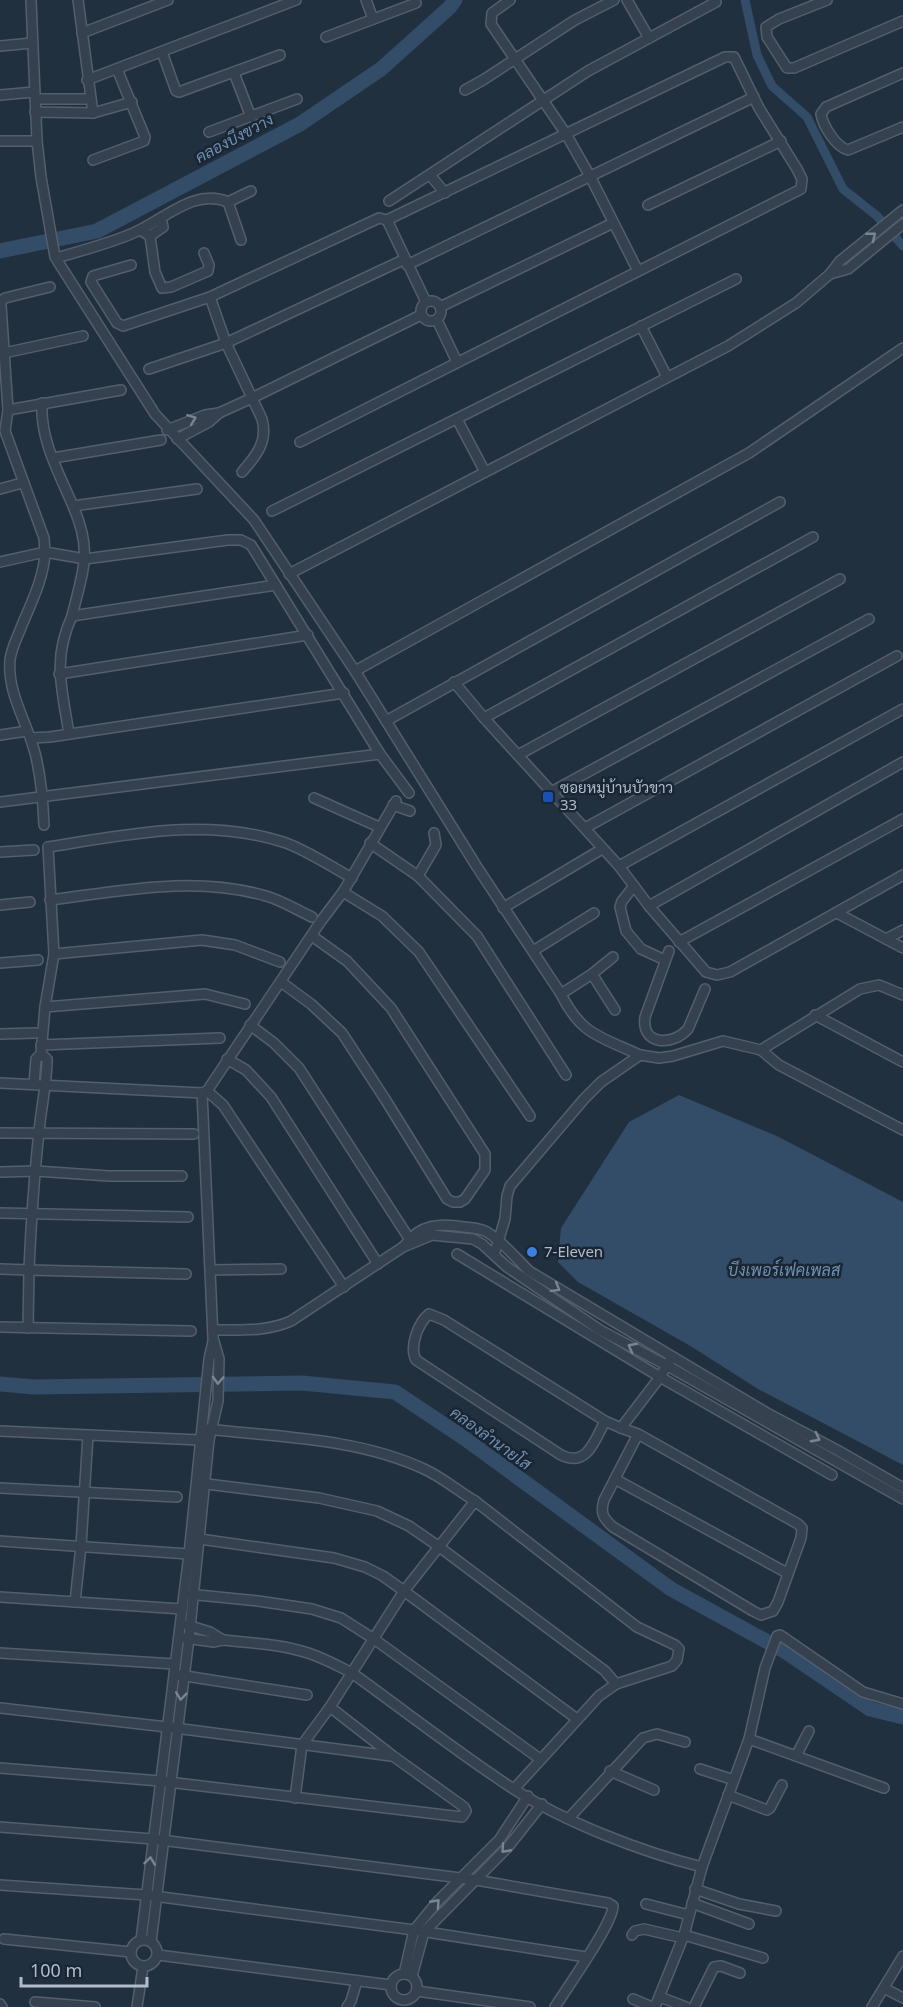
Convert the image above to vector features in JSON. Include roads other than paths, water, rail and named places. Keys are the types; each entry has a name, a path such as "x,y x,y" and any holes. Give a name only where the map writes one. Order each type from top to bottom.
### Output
{"street":[{"path":"31,0 37,141 55,257 167,430 254,520 355,671 503,908 561,994 570,1012 596,1037 640,1055 659,1058 673,1056 723,1041 761,1050 779,1065 903,1130"},
{"path":"78,0 93,113"},
{"path":"82,33 168,0"},
{"path":"87,80 162,52 269,5 296,0"},
{"path":"366,0 373,19"},
{"path":"510,0 492,14 490,20 566,134 638,271"},
{"path":"465,90 575,20 614,0"},
{"path":"627,0 649,38"},
{"path":"827,0 779,19 766,27 767,37 786,68 794,68 903,21"},
{"path":"389,201 588,71 716,2"},
{"path":"326,37 416,3"},
{"path":"0,46 32,43"},
{"path":"162,52 176,90 179,92 280,55"},
{"path":"131,265 91,278 93,288 120,325 128,325 210,297 379,218 387,220 729,56 735,57 754,97 802,179 801,189 300,442"},
{"path":"93,160 144,141 132,102 117,69"},
{"path":"234,73 251,117"},
{"path":"903,74 826,107 821,114 824,124 845,150 851,150 903,127"},
{"path":"0,95 90,99"},
{"path":"149,369 226,343 591,178 754,97"},
{"path":"209,132 297,99"},
{"path":"35,112 93,113 132,102"},
{"path":"0,141 37,141"},
{"path":"648,205 781,141"},
{"path":"430,175 445,193"},
{"path":"55,257 140,230 197,200 213,198 228,202 251,191"},
{"path":"228,202 241,240"},
{"path":"289,574 755,331 796,303 830,274 840,261 903,210"},
{"path":"150,236 163,227 161,218"},
{"path":"387,220 426,302"},
{"path":"440,307 613,223"},
{"path":"830,274 848,269 903,224"},
{"path":"140,230 150,236"},
{"path":"150,236 154,272 162,288 208,271 209,265 204,253"},
{"path":"272,511 736,279"},
{"path":"44,825 42,797 29,735 16,702 10,671 12,649 38,588 45,563 44,537 2,431 8,410 1,301 50,287"},
{"path":"210,297 226,343 262,418 265,430 264,439 255,458 242,472"},
{"path":"426,302 434,302 440,307 441,314 437,320 428,321 421,315 421,308 426,302"},
{"path":"167,430 252,398 421,315"},
{"path":"437,320 457,363"},
{"path":"641,326 667,377"},
{"path":"4,353 83,336"},
{"path":"355,671 749,453 903,348"},
{"path":"8,410 122,390"},
{"path":"42,403 41,420 44,437 85,540 85,559 72,616 63,636 59,674 69,734"},
{"path":"177,440 209,422 219,412"},
{"path":"457,419 485,472"},
{"path":"53,458 161,440"},
{"path":"0,489 22,483"},
{"path":"72,506 197,489"},
{"path":"386,722 780,502"},
{"path":"484,718 813,537"},
{"path":"0,562 45,552 85,559 241,540 251,545 380,754 409,793"},
{"path":"518,755 840,579"},
{"path":"72,616 276,585"},
{"path":"551,792 869,619"},
{"path":"59,674 308,635"},
{"path":"0,650 12,649"},
{"path":"585,828 897,656"},
{"path":"454,682 619,866 649,906 706,972 717,975 730,972 903,875"},
{"path":"0,735 69,734 344,693"},
{"path":"619,866 903,709"},
{"path":"0,802 380,754"},
{"path":"649,906 903,762"},
{"path":"314,798 379,827"},
{"path":"146,1941 146,1895 166,1727 184,1638 207,1429 206,1399 213,1334 205,1092 343,892 394,803 410,810"},
{"path":"679,942 903,819"},
{"path":"34,1084 36,1059 41,1049 54,954 48,847 162,830 216,829 284,842 352,878"},
{"path":"418,876 436,844 434,833"},
{"path":"370,843 418,876 477,936 566,1075"},
{"path":"503,908 602,849"},
{"path":"0,852 34,850"},
{"path":"50,900 188,885 221,887 267,896 312,917"},
{"path":"634,886 620,907 626,931 641,950 667,956 645,1017 645,1032 652,1038 664,1041 684,1034 705,989"},
{"path":"343,892 382,916 419,952 530,1116"},
{"path":"0,905 30,902"},
{"path":"532,951 594,913"},
{"path":"837,913 903,948"},
{"path":"886,939 903,930"},
{"path":"281,982 311,1004 342,1033 386,1099 447,1199 460,1202 465,1199 485,1170 485,1154 391,1008 347,960 312,936"},
{"path":"54,954 202,940 235,945 280,962"},
{"path":"561,994 613,957"},
{"path":"0,963 38,960"},
{"path":"591,974 615,1010"},
{"path":"761,1050 860,989 879,985 903,995"},
{"path":"45,1007 205,994 245,1004"},
{"path":"815,1015 903,1062"},
{"path":"250,1025 274,1043 299,1068 408,1243"},
{"path":"0,1034 36,1033"},
{"path":"41,1049 220,1038"},
{"path":"28,1328 31,1214 46,1085 46,1059 41,1049"},
{"path":"494,1255 510,1186 601,1082 640,1055"},
{"path":"227,1059 246,1070 271,1097 378,1264"},
{"path":"0,1083 205,1092 223,1105 344,1287"},
{"path":"0,1133 194,1134"},
{"path":"0,1172 182,1176"},
{"path":"0,1213 188,1217"},
{"path":"213,1334 280,1326 378,1264 408,1243 423,1229 440,1224 477,1228 489,1233 499,1241 529,1271 669,1361 903,1499"},
{"path":"408,1243 437,1235 473,1239 507,1267 600,1330 669,1361 852,1458 903,1488"},
{"path":"457,1254 536,1304 832,1475"},
{"path":"0,1269 186,1275"},
{"path":"211,1270 280,1269"},
{"path":"605,1421 587,1453 580,1459 570,1459 561,1455 416,1360 413,1354 414,1346 423,1319 429,1314 444,1320 605,1421 638,1434 798,1524 802,1528 801,1538 773,1611 761,1615 753,1611 613,1527 604,1519 601,1511 638,1434"},
{"path":"0,1327 191,1331"},
{"path":"200,1483 200,1440 218,1401 219,1359 213,1334"},
{"path":"621,1428 660,1377 669,1361"},
{"path":"207,1429 322,1442 377,1451 425,1470 475,1501 637,1627 679,1649 677,1660 672,1666 616,1684 599,1696 514,1789"},
{"path":"0,1431 200,1440"},
{"path":"75,1602 88,1435"},
{"path":"847,1467 852,1458"},
{"path":"615,1479 787,1573"},
{"path":"200,1483 319,1498 367,1508 409,1526 605,1671 616,1684"},
{"path":"0,1488 177,1497"},
{"path":"295,1798 302,1745 330,1707 404,1591 475,1501"},
{"path":"185,1625 182,1609 188,1594 189,1554 194,1538"},
{"path":"194,1538 334,1558 365,1567 404,1591 577,1719"},
{"path":"0,1541 189,1554"},
{"path":"188,1594 312,1609 341,1618 374,1639 540,1760"},
{"path":"0,1597 182,1609"},
{"path":"185,1625 217,1634 223,1640"},
{"path":"633,1999 654,2007 660,1997 684,1936 702,1867 749,1739 768,1657 777,1636 780,1635 863,1692 903,1704"},
{"path":"184,1638 214,1642 223,1640 308,1652 352,1673 514,1789 569,1818 631,1845 702,1867"},
{"path":"146,1941 157,1897 177,1728 177,1671 184,1638"},
{"path":"0,1653 177,1671 307,1695"},
{"path":"0,1768 170,1782 456,1817 465,1815 464,1807 330,1707"},
{"path":"0,1708 393,1756"},
{"path":"796,1756 809,1731"},
{"path":"569,1818 610,1771 643,1738 657,1734 685,1742"},
{"path":"749,1739 884,1788"},
{"path":"700,1769 734,1780"},
{"path":"610,1771 654,1790"},
{"path":"728,1795 767,1810 782,1785"},
{"path":"408,1975 414,1930 436,1902 499,1840 528,1796"},
{"path":"408,1975 424,1932 508,1847 542,1804"},
{"path":"0,1827 164,1840 476,1880 608,1903 613,1906 613,1911 602,1933 555,2007"},
{"path":"0,1885 146,1895 414,1930 586,1957"},
{"path":"696,1889 740,1904 777,1911"},
{"path":"692,1903 749,1924"},
{"path":"646,1904 689,1915"},
{"path":"632,1935 639,1929 644,1929 684,1936 763,1958"},
{"path":"4,1939 131,1952"},
{"path":"146,1941 155,1945 158,1955 153,1964 143,1967 134,1962 131,1952 136,1943 146,1941"},
{"path":"158,1955 391,1985"},
{"path":"872,2007 903,1956"},
{"path":"694,2007 714,1967 721,1966 740,1973"},
{"path":"137,2007 143,1967"},
{"path":"408,1975 417,1982 417,1991 410,2003 400,2003 393,1994 391,1985 396,1977 408,1975"},
{"path":"347,2007 357,1981"},
{"path":"884,1988 903,1998"},
{"path":"417,1991 530,2007"},
{"path":"660,1997 686,2007"},
{"path":"35,2002 94,2007"}],"water":[{"name":"บึงเพอร์เฟคเพลส","path":"679,1095 779,1137 903,1202 903,1465 758,1389 692,1347 578,1282 558,1262 561,1228 629,1122"}],"waterway":[{"name":"คลองบึงขวาง","path":"0,251 97,231 300,124 381,69 455,0"},
{"path":"745,0 757,55 772,86 807,117 843,189 877,216 903,246"},
{"name":"คลองลำนายโส","path":"0,1384 34,1387 302,1383 395,1392 464,1438 671,1589 786,1652 870,1709 903,1717"}],"place":[{"name":"ซอยหมู่บ้านบัวขาว 33","path":"548,797"},
{"name":"7-Eleven","path":"532,1252"}]}
